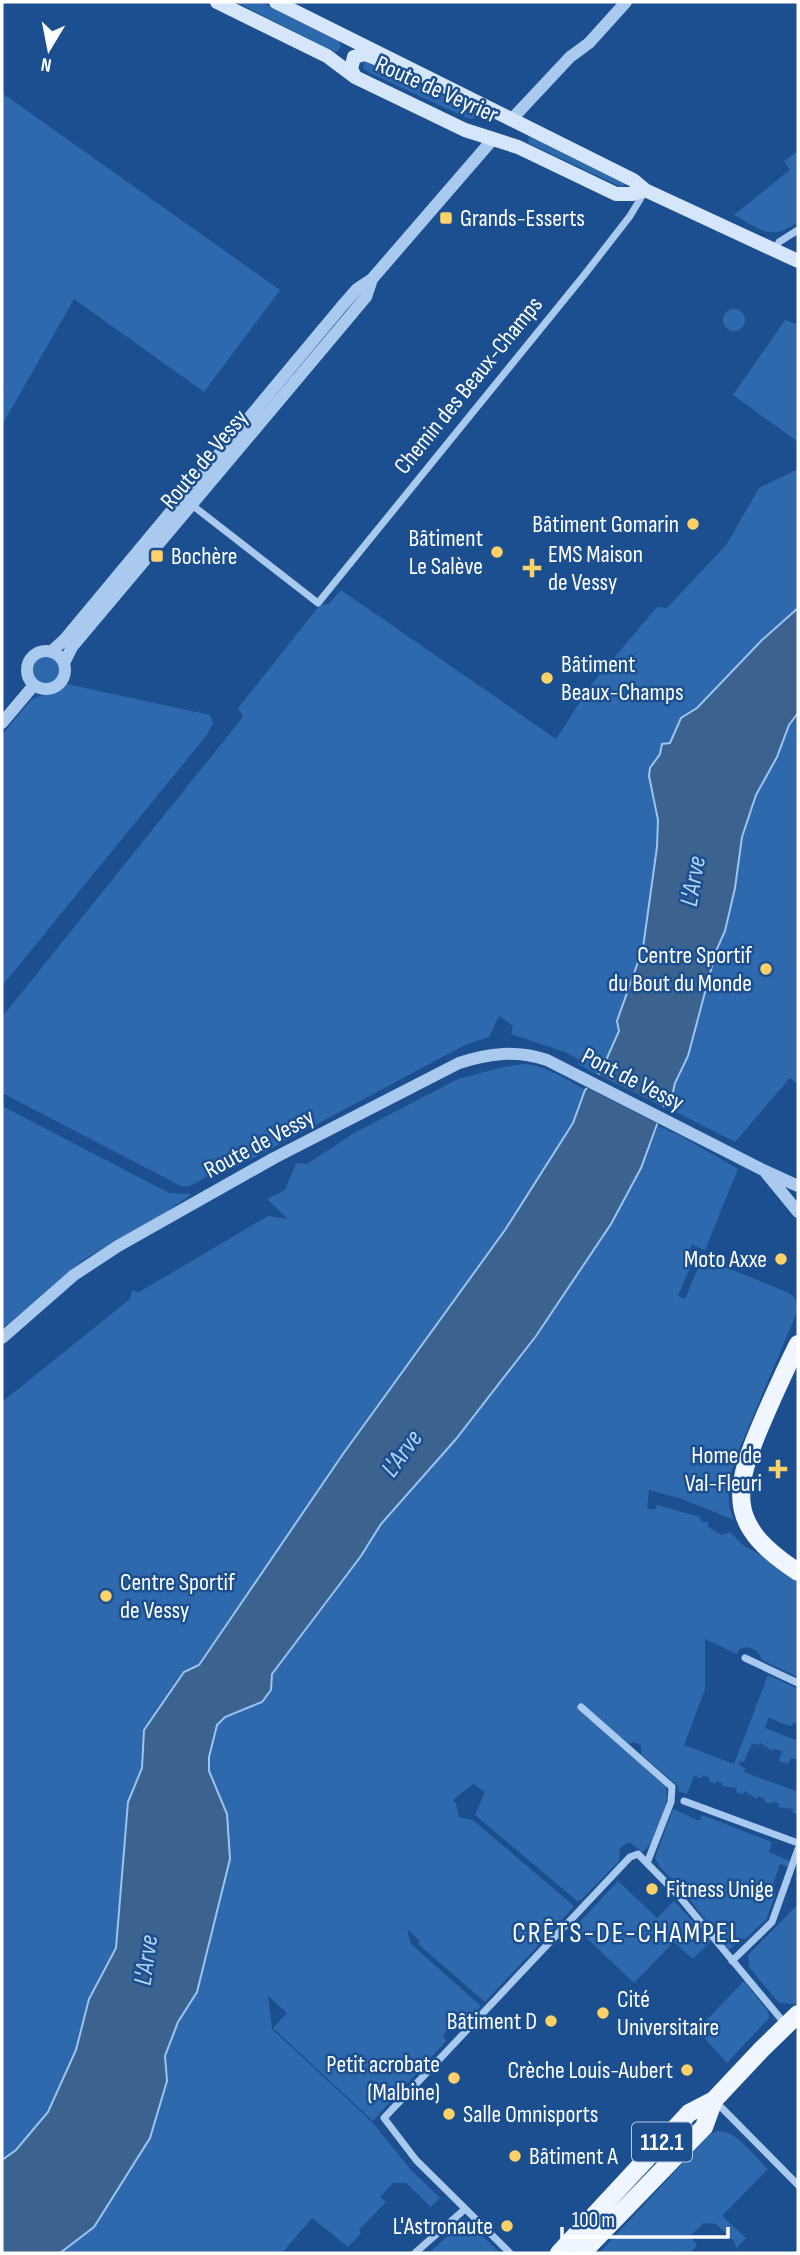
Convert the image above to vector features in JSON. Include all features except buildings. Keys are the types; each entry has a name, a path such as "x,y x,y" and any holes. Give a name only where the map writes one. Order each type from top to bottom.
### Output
{"main road":[{"name":"Route de Veyrier","path":"276,2 435,79 633,180 645,190 798,261"},
{"name":"Route de Veyrier","path":"222,3 327,56 355,77 465,130 518,147 616,194 632,194 645,190"},
{"path":"355,77 352,62 359,54 365,54 417,79 435,79"},
{"path":"493,139 511,120"},
{"path":"798,1345 745,1463 740,1495 745,1518 758,1540 777,1558 798,1572"},
{"name":"112.1","path":"559,2253 689,2113 714,2100 792,2020"},
{"name":"112.1","path":"582,2253 704,2127 714,2100"}],"street":[{"path":"511,120 570,57 589,43 626,2"},
{"name":"Route de Vessy","path":"51,652 188,502 366,298 372,279 493,139"},
{"name":"Chemin des Beaux-Champs","path":"188,502 318,603 614,237 638,205 645,190"},
{"path":"775,250 779,243 798,230"},
{"name":"Route de Vessy","path":"64,663 72,647 188,502"},
{"path":"37,653 57,654 64,663 64,677 58,685 49,689 34,685 27,674 29,660 37,653"},
{"path":"2,723 34,685"},
{"name":"Route de Vessy","path":"2,1338 74,1275 118,1246 252,1170 459,1063 489,1054 509,1053 538,1057 562,1066"},
{"name":"Pont de Vessy","path":"562,1066 763,1171"},
{"path":"763,1171 798,1186"},
{"path":"763,1171 798,1212"},
{"path":"746,1658 798,1683"},
{"path":"580,1707 672,1787 671,1802 648,1863"},
{"path":"684,1801 798,1843"},
{"path":"732,1961 772,1922 798,1849"},
{"path":"510,2253 416,2160 384,2118 630,1857 635,1853 648,1863 732,1961 792,2020"},
{"path":"714,2100 798,2185"},
{"path":"415,2253 465,2209"}],"shaded area":[{"path":"236,2 261,2 339,41 341,46 335,52"},
{"path":"368,60 450,99 474,107 478,112 473,119 467,118 368,72 363,68"},
{"path":"2,93 280,290 204,392 74,299 2,425"},
{"path":"529,136 626,184 621,187 528,143"},
{"path":"798,151 798,222 773,232 759,229 734,215 790,170 784,161"},
{"path":"734,309 742,312 745,320 742,328 734,331 726,328 723,320 726,312"},
{"path":"785,320 798,325 798,442 733,395"},
{"path":"798,469 798,608 762,640 697,708 681,718 670,744 650,768 649,776 658,820 657,847 643,948 617,1021 619,1031 598,1075 578,1064 579,1060 565,1052 511,1034 513,1026 499,1016 489,1037 463,1046 246,1162 219,1175 210,1175 183,1187 2,1093 2,1017 243,717 238,708 320,605 329,604 341,590 556,739 591,685 657,607 667,608 726,545 759,488"},
{"path":"46,657 55,661 59,670 55,679 46,683 37,679 33,670 37,661"},
{"path":"67,684 210,715 213,723 206,736 2,986 2,735 30,701 58,691"},
{"name":"Centre Sportif du Bout du Monde","path":"798,713 798,1085 790,1078 735,1142 664,1106 688,1056 716,951 725,931 735,888 742,837 756,795 777,757 789,725"},
{"path":"525,1064 549,1070 585,1090 573,1122 505,1230 199,1666 184,1672 144,1730 142,1768 128,1802 116,1948 89,1999 76,2050 48,2112 16,2150 2,2160 2,1402 130,1299 132,1291 139,1292 268,1216 288,1219 267,1199 285,1190 296,1163 307,1164 354,1133 458,1079"},
{"path":"2,1106 169,1193 192,1194 83,1260 2,1329"},
{"path":"658,1126 738,1169 705,1250 692,1245 686,1260 692,1263 678,1296 685,1299 699,1266 710,1261 789,1293 797,1303 797,1312 735,1459 728,1485 729,1506 734,1520 682,1499 649,1490 647,1509 655,1509 657,1505 700,1517 701,1522 708,1522 708,1527 722,1535 730,1532 744,1546 798,1583 798,1677 762,1660 757,1651 748,1647 739,1649 737,1654 705,1639 705,1689 684,1745 734,1764 768,1675 798,1689 798,1724 783,1724 769,1717 765,1728 798,1741 798,1760 791,1758 788,1764 779,1761 782,1751 773,1751 760,1743 752,1743 744,1762 740,1761 739,1765 745,1768 744,1772 798,1792 798,1815 792,1812 793,1809 778,1807 779,1804 765,1802 765,1799 758,1796 757,1799 744,1791 743,1794 736,1792 737,1788 722,1786 723,1783 717,1781 715,1784 703,1775 701,1778 694,1776 687,1794 678,1791 679,1787 641,1754 641,1745 633,1742 629,1744 582,1705 579,1710 663,1781 667,1798 663,1819 654,1839 642,1852 629,1842 620,1848 619,1861 577,1901 475,1815 485,1792 473,1784 453,1800 459,1817 473,1820 573,1905 573,1908 485,2002 418,1944 420,1941 407,1929 411,1944 481,2006 463,2026 454,2022 443,2035 446,2041 373,2121 273,2028 287,2013 268,1996 272,2029 372,2122 411,2170 440,2198 431,2207 406,2183 393,2183 380,2197 386,2202 359,2230 361,2233 348,2247 312,2218 282,2253 60,2253 95,2227 167,2081 165,2056 178,2022 197,1992 209,1949 227,1814 209,1771 209,1757 217,1725 225,1717 263,1702 271,1690 272,1674 361,1556 381,1524 456,1439 536,1336 611,1224 641,1168"},
{"path":"673,1809 697,1820 700,1820 702,1815 772,1842 769,1852 790,1861 788,1867 780,1864 771,1890 776,1893 766,1920 729,1950 655,1858"},
{"path":"618,1881 657,1918 674,1901 711,1941 693,1959 674,1942 634,1983 575,1927"},
{"path":"798,1904 798,2001 795,2004 779,2003 749,1967 748,1955"},
{"path":"744,1981 768,2011 769,2018 727,2063 697,2030"},
{"path":"716,2131 738,2139 768,2169 722,2216 746,2238 736,2249 735,2242 716,2224 704,2223 690,2236 697,2245 690,2253 599,2253 708,2136"},
{"path":"465,2223 471,2225 500,2253 429,2253 459,2226"}],"water":[{"name":"L'Arve","path":"798,608 798,713 789,725 777,757 756,795 742,837 735,888 725,931 716,951 688,1056 673,1092 666,1100 641,1168 611,1224 536,1336 456,1439 381,1524 361,1556 272,1674 271,1690 262,1702 225,1717 217,1725 209,1757 209,1771 227,1814 230,1859 197,1992 178,2022 165,2056 167,2081 150,2138 94,2227 60,2253 2,2253 2,2160 16,2150 48,2112 76,2050 89,1999 116,1948 128,1802 142,1768 144,1730 184,1672 199,1665 343,1454 505,1230 573,1123 585,1090 598,1075 619,1031 617,1021 643,948 657,847 658,820 649,776 650,768 660,754 662,744 670,743 681,718 697,708 762,640"}],"pier":[{"path":"595,1073 667,1109 662,1126 583,1086"}],"place":[{"name":"Grands-Esserts","path":"446,218"},
{"name":"Bâtiment Gomarin","path":"693,524"},
{"name":"Bâtiment Le Salève","path":"497,552"},
{"name":"Bochère","path":"157,556"},
{"name":"EMS Maison de Vessy","path":"532,568"},
{"name":"Bâtiment Beaux-Champs","path":"547,678"},
{"name":"Centre Sportif du Bout du Monde","path":"766,969"},
{"name":"Moto Axxe","path":"781,1259"},
{"name":"Home de Val-Fleuri","path":"778,1469"},
{"name":"Centre Sportif de Vessy","path":"106,1596"},
{"name":"Fitness Unige","path":"652,1889"},
{"name":"Cité Universitaire","path":"603,2013"},
{"name":"Bâtiment D","path":"551,2021"},
{"name":"Crèche Louis-Aubert","path":"687,2070"},
{"name":"Petit acrobate (Malbine)","path":"454,2078"},
{"name":"Salle Omnisports","path":"449,2114"},
{"name":"Bâtiment A","path":"515,2156"},
{"name":"L'Astronaute","path":"507,2226"}],"district":[{"name":"CRÊTS-DE-CHAMPEL","path":"627,1932"}]}
